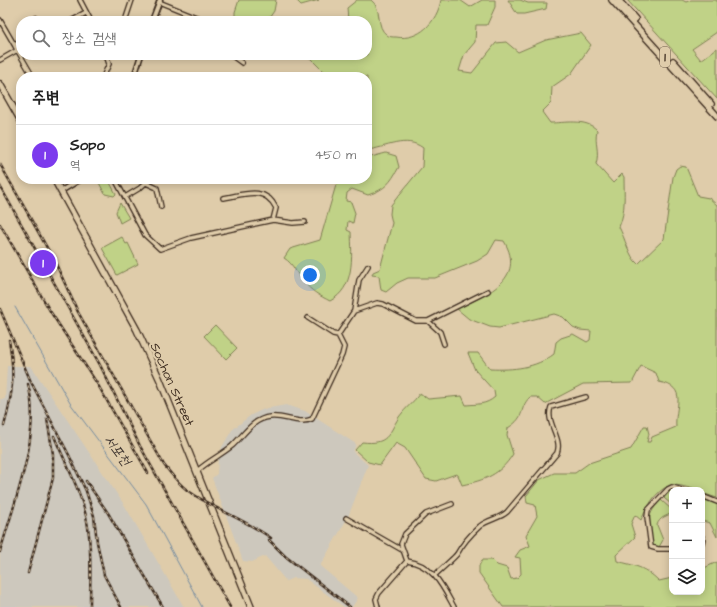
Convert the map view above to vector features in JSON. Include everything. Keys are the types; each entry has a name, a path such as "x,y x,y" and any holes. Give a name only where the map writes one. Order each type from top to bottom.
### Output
{"main road":[{"name":"1","path":"612,0 717,116"},
{"name":"1","path":"618,0 717,110"},
{"path":"0,84 16,112"},
{"name":"Sochon Street","path":"57,184 137,330 160,380 251,607"}],"street":[{"path":"80,0 88,16"},
{"path":"126,16 132,0"},
{"path":"154,16 160,1 194,16"},
{"path":"80,16 86,13"},
{"path":"0,20 16,49 0,60"},
{"path":"23,60 30,72"},
{"path":"106,72 109,68 108,60"},
{"path":"136,72 139,60"},
{"path":"237,60 242,64"},
{"path":"61,191 73,184"},
{"path":"118,184 145,234 160,249 191,238 273,220 293,223 305,222"},
{"path":"125,197 144,184"},
{"path":"148,184 157,188 161,207"},
{"path":"222,198 257,193 264,194 269,197 276,208 273,220"},
{"path":"338,335 354,311 359,280 368,266"},
{"path":"354,311 380,303 416,321 428,322 488,291"},
{"path":"197,471 232,445 257,421 268,417 281,416 300,421 312,419 316,414 342,355 344,347 338,335 333,334 308,318"},
{"path":"428,322 440,332 444,344"},
{"path":"435,575 456,555 461,545 480,526 490,519 507,512 557,453 558,446 549,416 552,407 586,397"},
{"path":"669,488 648,510 647,517 651,547 658,549 669,549"},
{"path":"705,497 717,502"},
{"path":"452,504 426,514 402,539 402,550 407,560 426,568 435,575 454,607"},
{"path":"346,518 402,550"},
{"path":"378,607 376,599 378,593 407,560"}],"shaded area":[{"path":"7,366 31,366 125,506 184,607 0,607 0,399 5,399"},
{"path":"286,405 305,411 356,444 353,452 368,465 348,517 320,566 358,598 352,607 344,607 306,579 293,578 286,581 265,556 252,562 243,561 212,478 217,474 218,459 222,447 232,430 251,415 264,409"}],"green space":[{"path":"239,0 276,0 274,11 270,16 235,16"},
{"path":"296,0 319,0 301,5"},
{"path":"357,0 371,0 377,8 383,32 391,37 404,37 412,36 426,28 436,16 441,0 460,0 470,7 482,0 495,0 495,7 487,25 476,25 475,42 464,55 459,71 472,73 496,43 506,42 518,52 546,40 581,33 591,45 571,74 552,87 551,103 542,112 550,123 581,123 592,126 597,130 596,164 613,183 622,174 624,177 624,208 619,227 635,261 638,264 664,239 673,177 676,169 680,166 686,167 698,196 709,198 717,205 717,498 705,494 705,487 686,487 677,485 668,486 658,493 650,503 641,520 635,515 631,524 635,537 616,555 617,561 645,570 659,581 669,579 669,595 705,595 705,568 717,562 717,607 503,607 479,573 479,566 482,560 492,560 497,565 507,568 511,579 517,578 521,574 520,558 515,557 520,550 530,546 526,535 537,516 535,505 527,503 526,496 539,480 554,473 575,473 589,463 631,449 644,426 647,426 649,434 647,442 650,442 652,437 676,427 678,406 677,393 674,388 659,382 656,373 641,366 632,383 583,384 545,404 537,397 530,397 526,401 518,420 508,428 507,435 513,454 503,467 485,479 462,485 458,475 456,474 436,481 426,479 405,448 396,443 380,465 368,462 355,450 362,442 377,442 386,437 401,414 420,393 428,399 462,396 466,405 485,403 492,400 495,397 494,391 475,370 468,353 478,353 490,369 524,367 547,359 554,354 556,342 561,338 573,334 587,342 590,340 591,331 580,330 573,327 563,317 554,314 499,328 490,327 469,319 457,309 490,292 507,276 510,266 510,255 504,241 496,240 488,254 477,261 435,278 408,278 397,283 386,292 381,290 379,276 372,275 373,272 380,269 392,223 390,214 391,205 422,167 423,148 416,144 403,142 372,149 372,72 324,72 312,60 372,60 372,16 348,16 347,8"},
{"path":"508,0 520,0 528,3 547,3 546,9 517,14"},
{"path":"627,0 682,0 686,2 691,0 717,0 717,32 692,49 701,60 717,48 717,99"},
{"path":"386,153 396,156 399,167 387,185 379,190 368,195 352,189 347,193 346,201 351,202 355,213 353,223 348,221 347,230 351,232 352,252 350,271 344,288 330,301 310,288 301,279 290,263 284,258 290,249 320,240 337,184 372,184 372,157"},
{"path":"100,184 111,184 116,194 114,196 105,194"},
{"path":"120,203 129,218 120,223 116,212"},
{"path":"122,237 126,244 128,243 138,264 117,275 102,248"},
{"path":"215,325 237,348 226,359 204,336"},
{"path":"669,492 669,502 664,498"},
{"path":"661,500 669,507 669,515 660,520 657,525 663,540 659,547 653,547 651,544 650,516"},
{"path":"705,500 717,504 717,537 710,523 705,522"}],"waterway":[{"name":"서포천","path":"15,307 70,403 146,504 202,607"}],"railway":[{"path":"0,164 55,262 78,312 164,465 187,490 197,497 261,531 271,538"},
{"path":"0,186 100,365 140,446 230,607"},
{"path":"0,224 50,311 98,385 148,473"},
{"path":"0,309 31,382 86,491 94,516 97,542 104,575 121,607"},
{"path":"4,426 12,383 12,363 9,340"},
{"path":"0,552 19,490 29,446 32,425 28,384"},
{"path":"28,573 53,478 53,454 47,419"},
{"path":"54,436 79,492 86,515 90,547 90,607"},
{"path":"86,481 108,513 163,607"},
{"path":"269,540 285,556 350,607"}],"place":[{"name":"Sopo","path":"43,263"}]}
